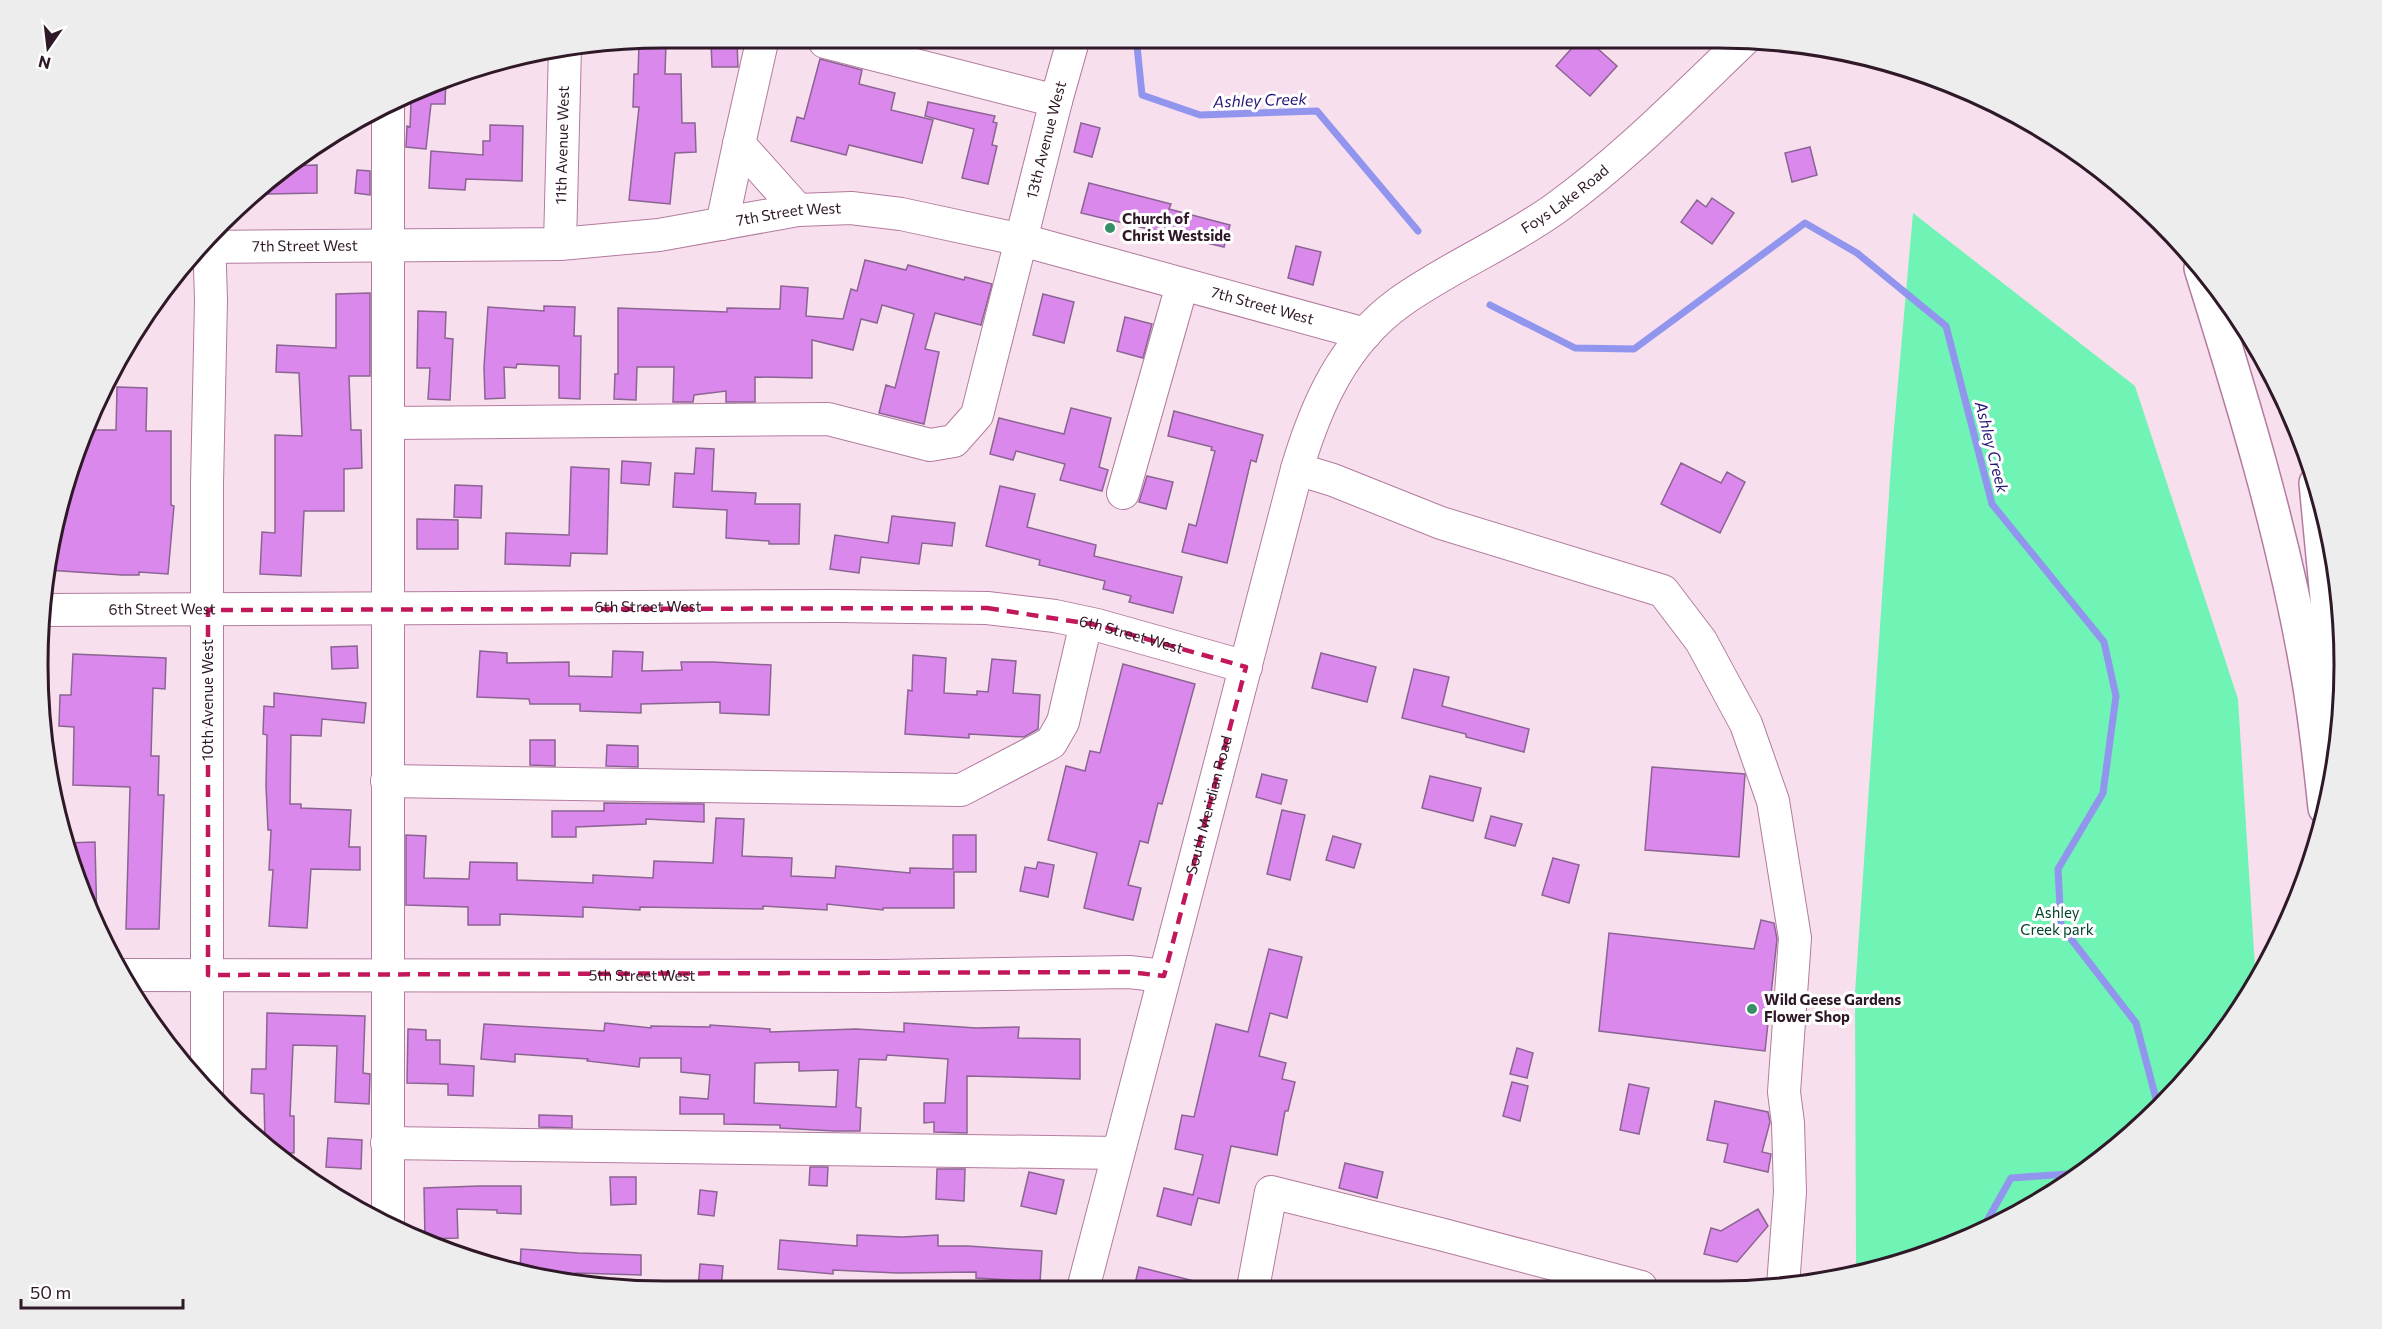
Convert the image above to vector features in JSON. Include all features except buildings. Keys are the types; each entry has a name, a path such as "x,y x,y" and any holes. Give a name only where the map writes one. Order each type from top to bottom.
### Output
{"highway":[{"path":"2208,290 2254,439 2288,576 2313,702 2322,784"},
{"path":"2322,543 2334,670"}],"street":[{"path":"722,224 761,48"},
{"path":"848,48 1056,101"},
{"name":"13th Avenue West","path":"388,423 828,419 930,445 954,441 977,415 1071,48"},
{"name":"Foys Lake Road","path":"1365,334 1400,302 1527,228 1582,188 1647,133 1735,48"},
{"name":"11th Avenue West","path":"560,244 565,56"},
{"path":"388,114 386,975 388,1215"},
{"path":"740,144 798,210"},
{"name":"7th Street West","path":"215,243 560,244 659,236 798,210 850,208 900,214 1022,240 1365,334"},
{"name":"10th Avenue West","path":"207,252 211,300 207,484 207,1077"},
{"path":"1123,493 1182,285"},
{"name":"South Meridian Road","path":"1085,1281 1297,469 1317,409 1329,383 1365,334"},
{"path":"1297,469 1342,483 1442,524 1663,591 1701,641 1746,724 1773,801 1795,938 1784,1092 1788,1123 1790,1192 1785,1277"},
{"name":"6th Street West","path":"50,610 836,606 975,608 1055,616 1246,667"},
{"path":"387,782 962,790 1051,743 1063,722 1086,623"},
{"name":"5th Street West","path":"132,975 883,976 1129,972 1164,976"},
{"path":"387,1143 1118,1153"},
{"path":"1254,1281 1271,1192 1618,1281"}],"highlighted area":[{"path":"987,608 1097,625 1246,667 1164,976 1129,972 208,975 208,610"}],"green space":[{"name":"Ashley Creek park","path":"1913,213 2135,386 2238,699 2255,966 2207,1040 2181,1071 2124,1128 2093,1154 2026,1198 1990,1217 1916,1248 1856,1265 1855,993 1892,451"}],"waterway":[{"name":"Ashley Creek","path":"1137,48 1142,95 1200,115 1317,111 1418,231"},
{"name":"Ashley Creek","path":"1490,305 1575,348 1634,349 1805,223 1857,253 1946,326 1992,504 2104,642 2116,696 2103,793 2058,869 2061,926 2136,1023 2156,1097"},
{"name":"Ashley Creek","path":"1989,1218 2011,1178 2064,1174"}],"place":[{"name":"Church of Christ Westside","path":"1110,228"},
{"name":"Wild Geese Gardens Flower Shop","path":"1752,1009"}]}
